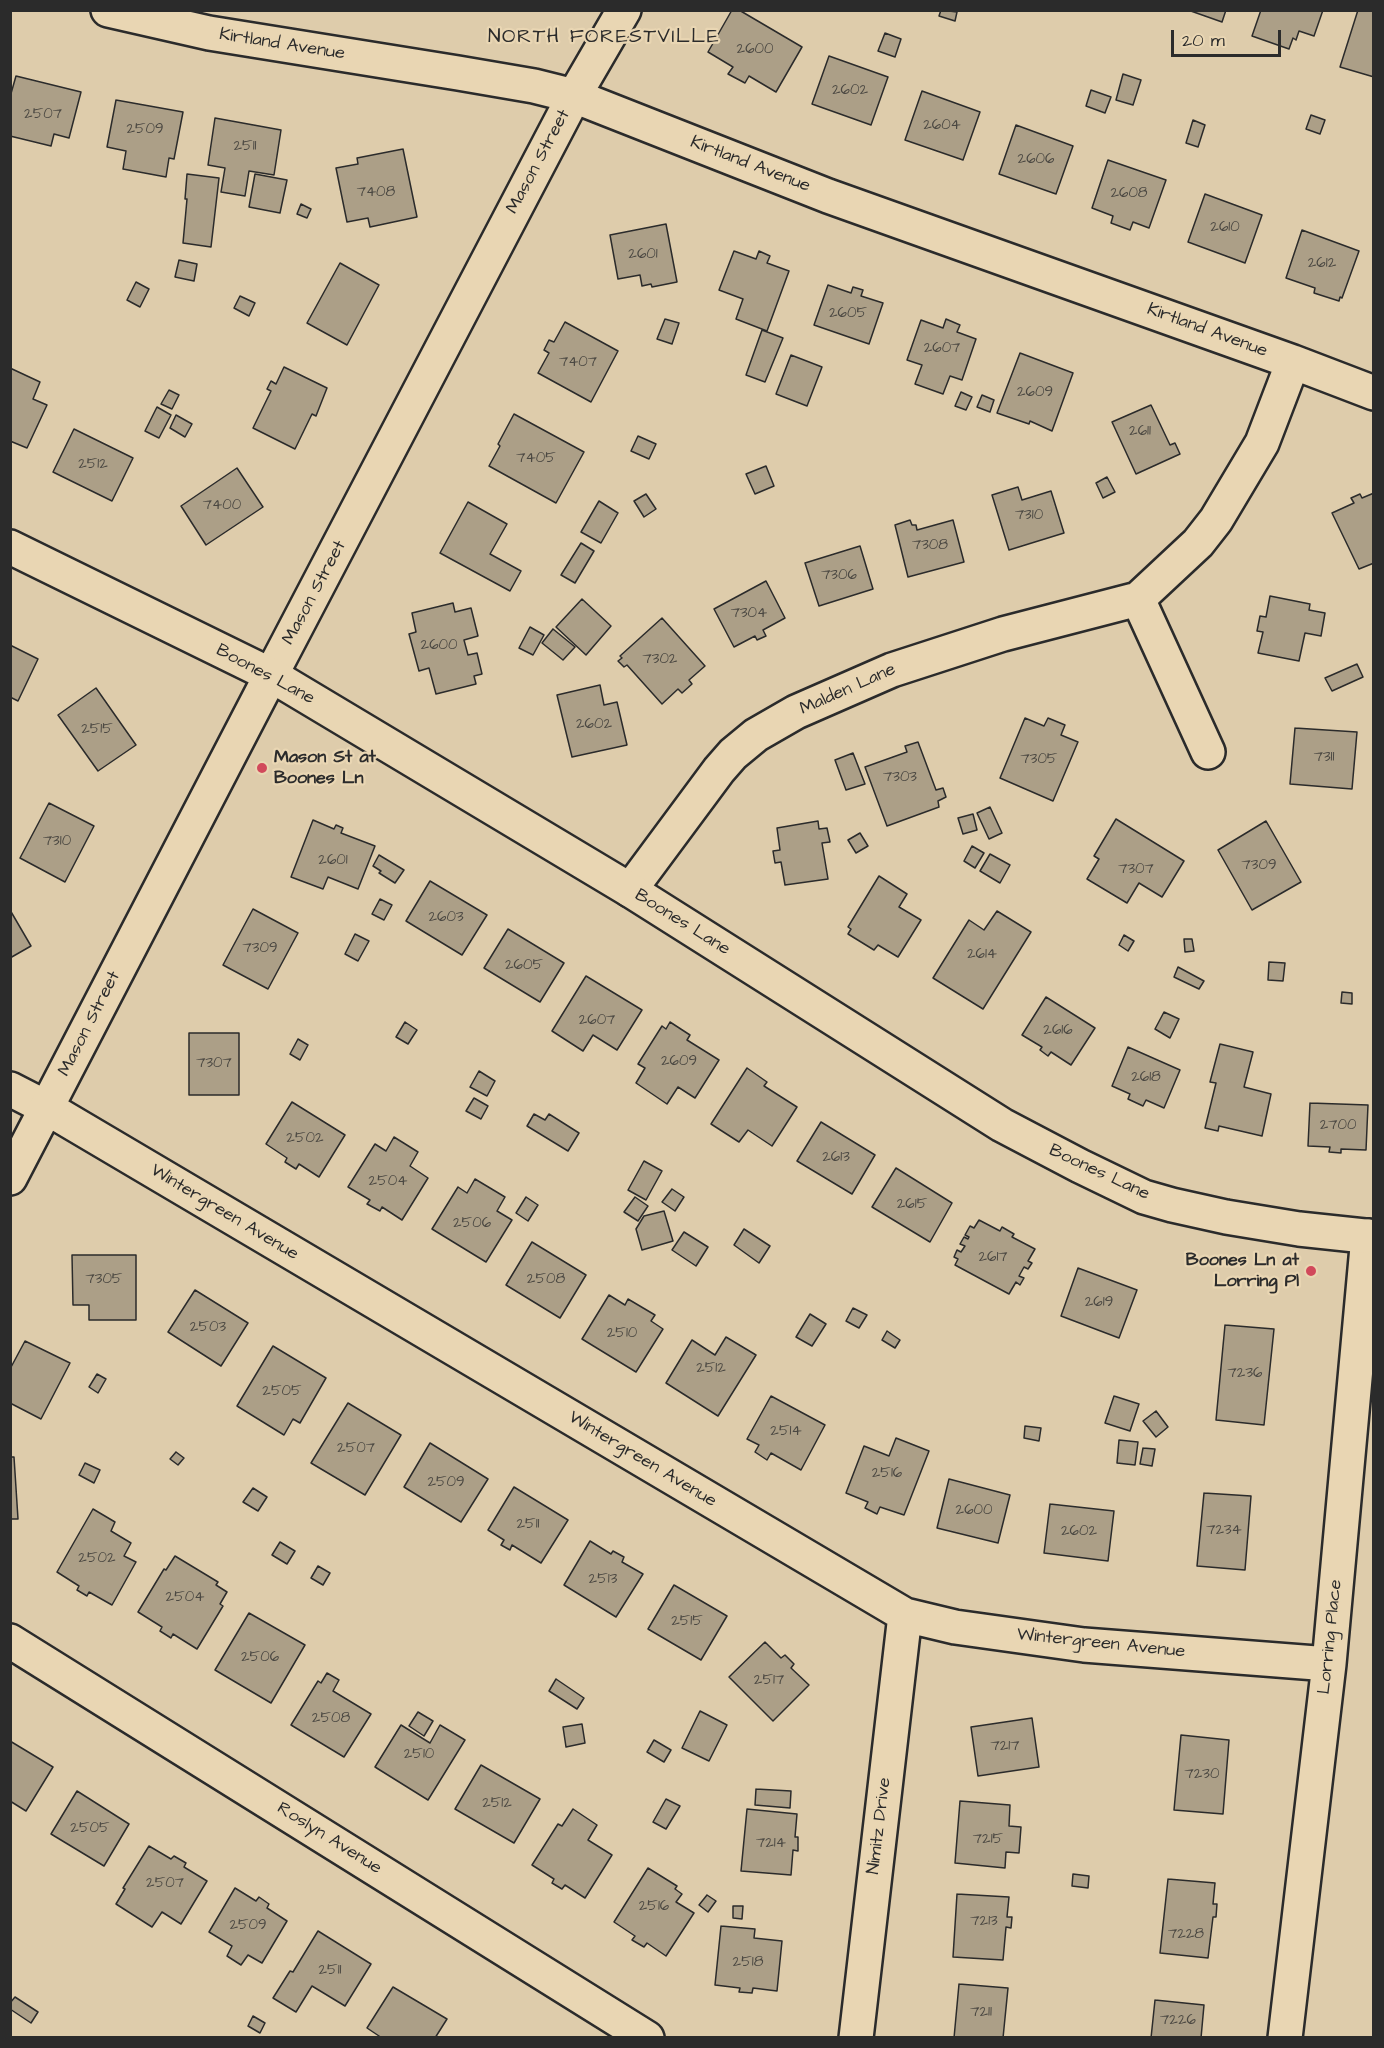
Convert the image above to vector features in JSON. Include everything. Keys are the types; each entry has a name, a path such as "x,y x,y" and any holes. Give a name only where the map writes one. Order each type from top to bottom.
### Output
{"street":[{"name":"Kirtland Avenue","path":"108,10 209,33 534,86 574,96 828,196 1374,393"},
{"name":"Mason Street","path":"10,1178 574,96 624,10"},
{"name":"Malden Lane","path":"630,890 733,754 756,735 796,712 892,670 1003,634 1138,599 1198,543 1216,520 1262,443 1293,362"},
{"name":"Boones Lane","path":"10,548 271,675 630,890 1002,1125 1080,1166 1144,1197 1226,1217 1299,1229 1371,1237"},
{"path":"1138,599 1208,752"},
{"name":"Wintergreen Avenue","path":"10,1089 47,1108 904,1615 978,1631 1084,1645 1329,1664"},
{"name":"Lorring Place","path":"1285,2037 1329,1664 1371,1237"},
{"name":"Nimitz Drive","path":"856,2037 904,1615"},
{"name":"Roslyn Avenue","path":"10,1641 647,2037"}],"building":[{"path":"732,10 739,10 802,47 776,92 749,76 745,83 728,74 733,67 708,52"},
{"path":"941,10 957,12 955,21 939,16"},
{"path":"1188,10 1226,10 1222,22"},
{"path":"1261,10 1323,10 1314,36 1299,31 1296,40 1293,38 1289,49 1252,36"},
{"path":"1358,10 1374,11 1374,77 1340,67"},
{"path":"885,33 901,39 895,57 878,51"},
{"path":"829,56 888,77 871,125 812,104"},
{"path":"1123,74 1141,80 1133,105 1116,100"},
{"path":"16,76 81,92 69,138 54,134 51,146 10,136 10,97"},
{"path":"1091,90 1111,97 1105,113 1086,106"},
{"path":"922,91 980,112 963,160 905,140"},
{"path":"116,100 183,112 174,159 169,158 166,177 123,169 126,151 107,147"},
{"path":"1311,115 1325,120 1320,134 1306,129"},
{"path":"215,118 281,130 274,175 249,171 245,196 221,192 225,168 208,165"},
{"path":"1193,120 1205,125 1198,147 1186,143"},
{"path":"1016,125 1073,146 1056,194 999,174"},
{"path":"403,149 417,217 370,227 368,218 347,222 336,168 358,164 357,158"},
{"path":"1108,160 1166,180 1149,228 1133,222 1130,230 1111,223 1113,216 1092,208"},
{"path":"187,174 219,178 211,247 183,243"},
{"path":"255,174 287,180 280,213 249,207"},
{"path":"1205,194 1262,215 1245,263 1188,242"},
{"path":"301,204 311,209 307,218 297,214"},
{"path":"666,224 677,282 652,287 651,284 642,286 640,275 618,279 610,235"},
{"path":"1302,230 1359,251 1339,301 1314,293 1315,288 1286,278"},
{"path":"734,251 756,259 759,251 770,256 767,263 789,271 767,331 736,319 743,299 719,290"},
{"path":"179,260 197,264 194,281 175,277"},
{"path":"340,263 379,285 347,345 307,323"},
{"path":"136,282 149,289 140,307 127,300"},
{"path":"828,285 851,293 853,287 863,290 861,296 883,303 869,344 814,325"},
{"path":"240,296 255,303 249,316 234,308"},
{"path":"665,319 679,323 672,344 657,339"},
{"path":"946,319 960,325 957,332 976,339 962,380 950,376 943,394 915,384 922,365 907,360 921,320 943,328"},
{"path":"565,322 618,351 591,402 538,373 549,353 544,350 549,340 554,342"},
{"path":"762,330 783,338 765,382 746,375"},
{"path":"1020,353 1073,373 1052,431 1030,421 1029,424 997,413"},
{"path":"791,355 822,367 807,406 776,394"},
{"path":"284,367 327,388 316,416 312,414 295,449 253,428 271,391 267,389 271,381 276,384"},
{"path":"10,368 40,382 33,399 47,405 27,448 10,441"},
{"path":"169,390 179,395 172,409 161,404"},
{"path":"961,392 972,397 966,410 955,406"},
{"path":"982,395 994,400 990,412 977,407"},
{"path":"1151,405 1170,445 1175,443 1180,454 1136,474 1112,422"},
{"path":"157,407 171,415 159,438 145,431"},
{"path":"514,414 584,452 556,503 489,466"},
{"path":"176,415 192,424 185,437 170,428"},
{"path":"74,429 133,458 112,501 53,472"},
{"path":"638,436 656,444 649,459 631,451"},
{"path":"766,466 774,486 755,494 746,474"},
{"path":"237,468 263,507 206,545 181,506"},
{"path":"1107,477 1115,492 1103,498 1096,483"},
{"path":"1018,487 1022,500 1051,491 1064,533 1009,550 992,495"},
{"path":"1374,493 1374,563 1359,569 1332,513 1354,503 1351,498 1360,494 1362,498"},
{"path":"646,494 656,509 644,517 634,501"},
{"path":"599,501 618,513 601,543 581,532"},
{"path":"468,502 507,524 490,554 521,571 510,591 440,553"},
{"path":"910,520 912,525 916,525 917,530 953,520 964,562 908,577 895,525"},
{"path":"581,543 594,551 575,583 561,575"},
{"path":"860,546 873,589 819,606 805,563"},
{"path":"766,581 785,618 763,630 766,636 757,640 755,636 734,647 714,609"},
{"path":"1270,596 1310,604 1309,610 1325,613 1321,636 1305,633 1299,661 1258,653 1263,632 1257,631 1260,616 1266,617"},
{"path":"582,599 611,626 586,655 556,627"},
{"path":"453,603 455,612 471,608 478,636 464,640 468,655 477,653 482,674 474,676 476,684 436,694 429,668 419,671 409,634 416,632 412,613"},
{"path":"662,618 705,666 689,680 692,684 682,693 678,689 662,704 627,665 624,667 618,661 622,658 620,656"},
{"path":"530,627 544,635 533,655 519,648"},
{"path":"553,629 575,647 563,660 542,643"},
{"path":"10,645 38,659 18,701 10,697"},
{"path":"1357,664 1363,677 1332,691 1325,678"},
{"path":"600,685 604,705 617,702 627,745 572,757 557,695"},
{"path":"96,688 136,745 98,771 58,715"},
{"path":"1025,718 1044,726 1048,718 1065,725 1061,735 1078,742 1053,801 1000,778"},
{"path":"1295,728 1357,732 1352,789 1290,784"},
{"path":"918,742 936,790 943,788 946,797 938,801 939,807 887,826 865,767 907,752 905,746"},
{"path":"853,753 865,784 846,790 835,760"},
{"path":"49,803 94,826 65,882 20,858"},
{"path":"990,807 1002,833 989,839 977,813"},
{"path":"973,814 977,830 963,834 958,818"},
{"path":"1116,819 1184,861 1162,897 1139,883 1127,903 1087,879 1099,859 1094,856"},
{"path":"313,820 334,829 336,825 343,828 341,833 375,846 358,889 328,877 323,889 291,877"},
{"path":"818,821 819,829 827,828 830,842 822,843 828,879 785,885 781,862 775,863 773,851 780,850 777,828"},
{"path":"1266,821 1301,882 1252,910 1218,850"},
{"path":"860,833 868,846 856,853 848,840"},
{"path":"972,846 984,853 975,868 964,861"},
{"path":"990,854 1010,865 1000,883 980,871"},
{"path":"379,855 404,870 395,883 379,873 381,871 373,866"},
{"path":"879,876 907,894 899,907 921,920 898,957 878,945 874,950 848,934 851,929 848,927"},
{"path":"430,881 487,915 462,955 406,921"},
{"path":"380,899 392,905 384,920 372,914"},
{"path":"253,909 298,933 268,989 223,965"},
{"path":"10,910 31,946 10,958"},
{"path":"997,911 1031,932 983,1009 933,978 969,920 984,930"},
{"path":"508,929 564,963 540,1002 484,968"},
{"path":"355,934 369,941 358,961 345,954"},
{"path":"1124,935 1134,941 1128,951 1119,945"},
{"path":"1184,939 1192,939 1194,951 1185,952"},
{"path":"1269,962 1285,963 1283,981 1268,980"},
{"path":"1178,967 1204,981 1199,989 1174,977"},
{"path":"586,976 642,1010 617,1050 593,1035 583,1051 552,1031"},
{"path":"1342,992 1352,993 1352,1004 1341,1003"},
{"path":"1046,997 1095,1028 1071,1065 1051,1052 1048,1056 1040,1050 1042,1047 1022,1035"},
{"path":"1164,1012 1179,1019 1170,1038 1155,1029"},
{"path":"405,1022 417,1030 408,1044 396,1037"},
{"path":"670,1022 690,1035 687,1040 719,1060 695,1098 678,1087 667,1104 636,1083 645,1068 638,1064 662,1026 666,1029"},
{"path":"189,1033 239,1033 239,1095 189,1095"},
{"path":"298,1039 308,1045 300,1060 290,1054"},
{"path":"1220,1044 1253,1052 1244,1087 1271,1094 1262,1136 1219,1126 1218,1131 1205,1128 1216,1083 1210,1082"},
{"path":"1128,1047 1180,1070 1164,1108 1146,1100 1143,1106 1128,1099 1130,1094 1112,1086"},
{"path":"747,1068 767,1082 764,1086 797,1107 772,1146 748,1130 739,1142 711,1124"},
{"path":"479,1071 495,1081 487,1096 470,1087"},
{"path":"474,1098 488,1106 481,1119 466,1111"},
{"path":"292,1102 345,1135 319,1177 299,1164 296,1169 285,1162 287,1158 266,1144"},
{"path":"1310,1103 1368,1105 1366,1150 1341,1149 1341,1153 1329,1152 1330,1147 1308,1146"},
{"path":"534,1114 545,1120 549,1114 579,1133 568,1151 527,1126"},
{"path":"821,1122 875,1155 852,1194 797,1161"},
{"path":"394,1137 418,1152 410,1166 428,1178 402,1220 382,1207 380,1211 367,1204 370,1200 348,1187 375,1144 386,1151"},
{"path":"644,1161 662,1171 646,1200 628,1190"},
{"path":"896,1168 952,1203 930,1242 872,1207"},
{"path":"475,1179 505,1197 497,1211 512,1220 486,1262 432,1229 458,1187 467,1193"},
{"path":"672,1189 684,1197 675,1211 662,1202"},
{"path":"526,1197 538,1205 528,1221 516,1213"},
{"path":"635,1197 648,1206 638,1221 624,1212"},
{"path":"664,1211 673,1241 642,1250 636,1229 644,1216"},
{"path":"979,1220 1000,1231 1002,1227 1014,1234 1012,1237 1035,1249 1028,1261 1032,1263 1028,1269 1024,1267 1019,1276 1024,1278 1020,1285 1016,1282 1009,1294 955,1265 958,1259 954,1257 957,1250 961,1252 965,1246 960,1244 964,1237 968,1239 969,1237 965,1235 970,1226 974,1228"},
{"path":"744,1229 770,1246 759,1263 734,1245"},
{"path":"684,1232 708,1247 696,1266 672,1250"},
{"path":"532,1242 586,1275 560,1318 506,1285"},
{"path":"72,1255 136,1255 136,1320 89,1320 89,1305 73,1305"},
{"path":"1078,1268 1137,1290 1119,1338 1061,1316"},
{"path":"195,1290 248,1323 221,1366 168,1332"},
{"path":"609,1295 625,1305 628,1299 655,1315 651,1321 663,1329 636,1372 582,1339"},
{"path":"853,1308 867,1315 859,1328 846,1321"},
{"path":"810,1314 826,1324 812,1346 796,1337"},
{"path":"1225,1325 1274,1329 1264,1425 1216,1420"},
{"path":"887,1331 900,1340 895,1348 882,1340"},
{"path":"726,1337 756,1355 718,1416 666,1383 692,1340 715,1355"},
{"path":"25,1341 70,1363 41,1419 10,1403 10,1369"},
{"path":"273,1346 326,1378 300,1423 293,1419 284,1435 237,1406"},
{"path":"97,1374 106,1379 98,1393 89,1387"},
{"path":"771,1396 825,1425 801,1470 771,1453 767,1460 755,1452 759,1445 747,1439"},
{"path":"1114,1396 1139,1404 1130,1431 1105,1423"},
{"path":"348,1403 401,1435 365,1495 311,1463"},
{"path":"1156,1411 1168,1427 1156,1437 1143,1421"},
{"path":"1025,1426 1041,1428 1039,1441 1024,1438"},
{"path":"896,1438 929,1451 904,1515 880,1507 877,1514 865,1508 868,1502 846,1493 864,1446 889,1456"},
{"path":"1119,1440 1138,1442 1135,1465 1117,1463"},
{"path":"430,1443 488,1479 461,1522 404,1487"},
{"path":"1143,1448 1155,1449 1152,1466 1140,1464"},
{"path":"176,1452 184,1458 178,1465 170,1459"},
{"path":"10,1457 14,1457 18,1519 10,1519"},
{"path":"85,1463 100,1470 94,1483 79,1475"},
{"path":"949,1479 1010,1495 998,1543 937,1528"},
{"path":"514,1487 568,1520 541,1563 512,1545 510,1550 501,1545 504,1540 488,1530"},
{"path":"253,1488 267,1497 258,1511 243,1502"},
{"path":"1204,1493 1251,1496 1245,1570 1197,1566"},
{"path":"1050,1504 1114,1511 1108,1561 1044,1553"},
{"path":"93,1509 115,1522 111,1531 131,1543 124,1556 136,1562 112,1605 89,1592 87,1596 77,1590 79,1586 57,1572"},
{"path":"590,1541 611,1554 613,1551 624,1557 622,1562 643,1574 616,1617 564,1585"},
{"path":"280,1542 295,1551 287,1564 272,1555"},
{"path":"175,1556 218,1582 216,1585 227,1592 220,1604 223,1606 197,1649 173,1634 171,1638 160,1631 162,1627 138,1612 164,1569 166,1570"},
{"path":"318,1566 330,1573 323,1585 311,1578"},
{"path":"674,1585 727,1616 701,1660 648,1629"},
{"path":"249,1613 305,1645 271,1703 215,1670"},
{"path":"765,1642 781,1658 785,1655 794,1664 791,1668 809,1685 773,1721 729,1677"},
{"path":"327,1673 339,1680 333,1691 371,1714 344,1757 291,1725 318,1681 321,1683"},
{"path":"556,1679 584,1698 577,1709 549,1691"},
{"path":"700,1711 727,1725 709,1761 682,1748"},
{"path":"418,1712 433,1721 424,1736 409,1726"},
{"path":"1032,1718 1039,1767 978,1776 971,1727"},
{"path":"582,1724 585,1743 566,1747 563,1727"},
{"path":"401,1725 430,1743 440,1725 465,1740 428,1800 375,1767"},
{"path":"1181,1735 1229,1740 1223,1814 1174,1810"},
{"path":"654,1740 671,1750 664,1762 647,1752"},
{"path":"10,1741 53,1767 26,1811 10,1801"},
{"path":"481,1765 540,1799 514,1843 455,1809"},
{"path":"756,1789 791,1791 790,1808 755,1805"},
{"path":"77,1791 129,1824 104,1866 51,1834"},
{"path":"666,1799 680,1806 666,1829 653,1822"},
{"path":"960,1801 1010,1805 1009,1826 1021,1827 1019,1853 1006,1852 1005,1868 955,1863"},
{"path":"573,1809 597,1825 588,1840 612,1855 585,1898 565,1885 562,1889 552,1883 554,1879 532,1865 558,1824 562,1826"},
{"path":"747,1809 797,1814 795,1837 798,1837 798,1851 793,1850 791,1875 741,1871"},
{"path":"149,1846 171,1859 174,1856 186,1863 184,1867 207,1881 181,1924 162,1912 152,1927 116,1904 125,1889 123,1888"},
{"path":"648,1868 677,1886 675,1889 682,1894 676,1902 694,1913 666,1956 647,1943 644,1947 632,1940 635,1936 614,1922"},
{"path":"1073,1874 1089,1876 1088,1888 1072,1886"},
{"path":"1168,1879 1215,1883 1213,1904 1217,1904 1216,1917 1213,1917 1208,1958 1160,1953"},
{"path":"235,1888 256,1901 259,1897 269,1904 267,1908 287,1921 262,1963 248,1955 241,1965 227,1956 232,1946 209,1932"},
{"path":"957,1894 1009,1897 1007,1917 1012,1917 1011,1928 1006,1927 1003,1960 953,1957"},
{"path":"707,1895 716,1901 708,1912 699,1905"},
{"path":"733,1906 743,1906 742,1919 733,1918"},
{"path":"721,1926 755,1929 754,1938 782,1941 777,1991 753,1988 752,1993 739,1992 740,1988 715,1985"},
{"path":"318,1931 371,1964 345,2006 312,1986 296,2012 273,1998 290,1971 293,1972"},
{"path":"959,1984 1008,1988 1003,2038 954,2038"},
{"path":"393,1987 447,2019 435,2038 382,2038 367,2028"},
{"path":"15,1997 38,2012 31,2023 10,2009 10,2003"},
{"path":"1155,2000 1204,2005 1201,2038 1151,2038"},
{"path":"253,2016 265,2023 260,2033 248,2026"}],"place":[{"name":"Mason St at Boones Ln","path":"262,768"},
{"name":"Boones Ln at Lorring Pl","path":"1311,1271"}],"district":[{"name":"NORTH FORESTVILLE","path":"604,38"}]}
